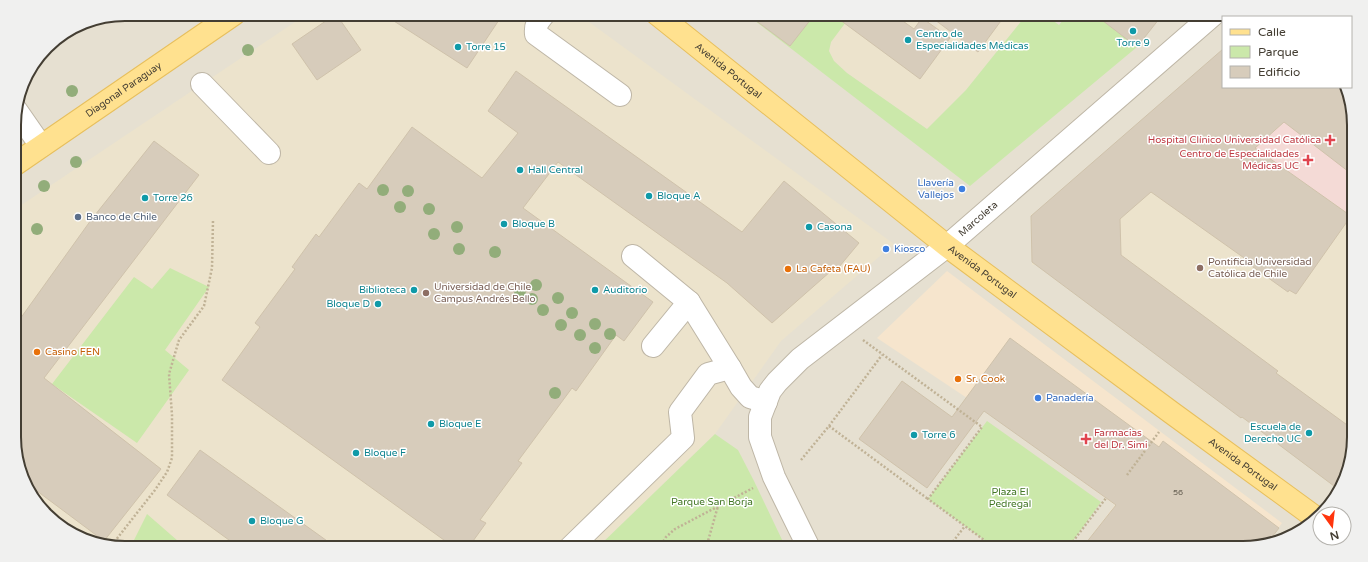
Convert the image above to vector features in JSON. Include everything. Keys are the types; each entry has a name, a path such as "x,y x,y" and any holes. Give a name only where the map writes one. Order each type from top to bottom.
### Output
{"main road":[{"name":"Diagonal Paraguay","path":"21,160 224,21"},
{"name":"Avenida Portugal","path":"666,21 947,246 1312,515"}],"street":[{"path":"539,21 535,28 536,34 620,95"},
{"name":"Marcoleta","path":"806,541 774,477 760,437 760,418 770,391 800,359 947,246 1206,21"},
{"path":"202,84 269,153"},
{"path":"21,117 41,146"},
{"path":"633,256 688,302 741,387 750,398 766,402"},
{"path":"653,346 688,302"},
{"path":"577,541 683,438 680,412 708,374 730,368"}],"path":[{"path":"116,540 155,490 167,472 172,458 172,415 169,374 179,340 204,306 212,268 213,220"},
{"path":"843,326 982,427 928,499"},
{"path":"801,460 829,426 882,355"},
{"path":"829,426 985,541"},
{"path":"1127,476 1160,431"},
{"path":"663,541 675,529 774,477"},
{"path":"1073,541 1106,498"},
{"path":"708,541 718,506"},
{"path":"953,541 965,526"}],"shaded area":[{"path":"118,21 1222,21 1222,88 1340,88 1343,98 1347,125 1347,437 1345,457 1341,470 1329,495 1321,506 1312,506 1312,515 1306,520 1283,533 1250,541 125,541 105,539 92,535 67,523 47,506 32,483 23,457 21,444 21,118 29,85 42,62 51,51 62,42 85,29"},
{"name":"Universidad de Chile Campus Andrés Bello","path":"297,21 588,21 894,244 781,341 715,434 604,541 125,541 105,539 92,535 67,523 47,506 32,483 27,470 21,444 21,205"},
{"path":"847,21 928,21 936,27 940,21 1021,21 966,90 927,129 847,73 834,61 829,51 831,41"},
{"name":"Pontificia Universidad Católica de Chile","path":"1222,88 1340,88 1346,111 1347,125 1347,437 1345,457 1334,486 1045,272 1045,264 1032,265 1031,214 1044,213"},
{"name":"Centro de Especialidades Médicas UC","path":"1250,88 1340,88 1346,111 1347,125 1347,213 1284,169 1250,152 1282,124"},
{"path":"947,271 1282,523 1272,536 1250,541 1087,541 1115,505 967,398 877,338"}],"green space":[{"path":"755,21 847,21 831,42 829,51 834,61 847,73 927,129 966,90 1021,21 1054,21 1059,25 1062,21 1103,21 1137,47 970,186"},
{"path":"170,268 209,287 165,350 189,370 137,443 52,384 134,277 152,289"},
{"name":"Plaza El Pedregal","path":"987,421 1101,502 1073,541 985,541 928,499"},
{"name":"Parque San Borja","path":"715,434 738,450 783,541 604,541"},
{"path":"147,514 178,541 134,541"}],"building":[{"path":"326,21 341,21 361,50 317,80 292,44"},
{"name":"Torre 15","path":"394,21 498,21 467,68"},
{"path":"756,21 810,21 790,46"},
{"name":"Centro de Especialidades Médicas","path":"841,21 903,21 914,29 920,21 926,21 950,38 920,79"},
{"path":"936,21 1001,21 978,52"},
{"name":"Torre 9","path":"1103,21 1157,21 1137,47"},
{"name":"Pontificia Universidad Católica de Chile","path":"1222,50 1222,88 1340,88 1346,111 1347,170 1284,122 1255,148 1347,213 1347,222 1296,294 1289,290 1288,292 1246,262 1247,260 1151,192 1120,219 1121,255 1278,371 1276,373 1347,425 1345,457 1334,486 1032,262 1031,216"},
{"path":"516,71 742,232 784,181 859,243 834,273 831,271 772,323 727,283 558,162 523,208 653,302 624,341 616,335 576,391 572,388 518,461 522,463 480,520 486,523 473,541 445,541 222,380 260,327 255,323 295,269 292,267 316,234 319,237 359,183 367,189 412,127 482,178 518,133 488,111"},
{"path":"154,141 199,175 44,378 161,469 106,539 99,537 36,491 27,470 21,444 21,318 91,220"},
{"path":"1010,338 1159,447 1163,441 1279,528 1273,536 1250,541 1088,541 1116,505 984,411 927,488 859,439 902,381 952,417"},
{"name":"Bloque G","path":"200,450 327,541 230,541 167,495"}],"place":[{"name":"Torre 9","path":"1133,31"},
{"name":"Centro de Especialidades Médicas","path":"908,40"},
{"name":"Torre 15","path":"458,47"},
{"name":"Hospital Clínico Universidad Católica","path":"1330,140"},
{"name":"Centro de Especialidades Médicas UC","path":"1308,160"},
{"name":"Hall Central","path":"520,170"},
{"name":"Llavería Vallejos","path":"962,189"},
{"name":"Bloque A","path":"649,196"},
{"name":"Torre 26","path":"145,198"},
{"name":"Banco de Chile","path":"78,217"},
{"name":"Bloque B","path":"504,224"},
{"name":"Casona","path":"809,227"},
{"name":"Kiosco","path":"886,249"},
{"name":"Pontificia Universidad Católica de Chile","path":"1200,268"},
{"name":"La Cafeta (FAU)","path":"788,269"},
{"name":"Biblioteca","path":"414,290"},
{"name":"Auditorio","path":"595,290"},
{"name":"Universidad de Chile Campus Andrés Bello","path":"426,293"},
{"name":"Bloque D","path":"378,304"},
{"name":"Casino FEN","path":"37,352"},
{"name":"Sr. Cook","path":"958,379"},
{"name":"Panadería","path":"1038,398"},
{"name":"Bloque E","path":"431,424"},
{"name":"Escuela de Derecho UC","path":"1309,433"},
{"name":"Torre 6","path":"914,435"},
{"name":"Farmacias del Dr. Simi","path":"1086,439"},
{"name":"Bloque F","path":"356,453"},
{"name":"Bloque G","path":"252,521"}]}
